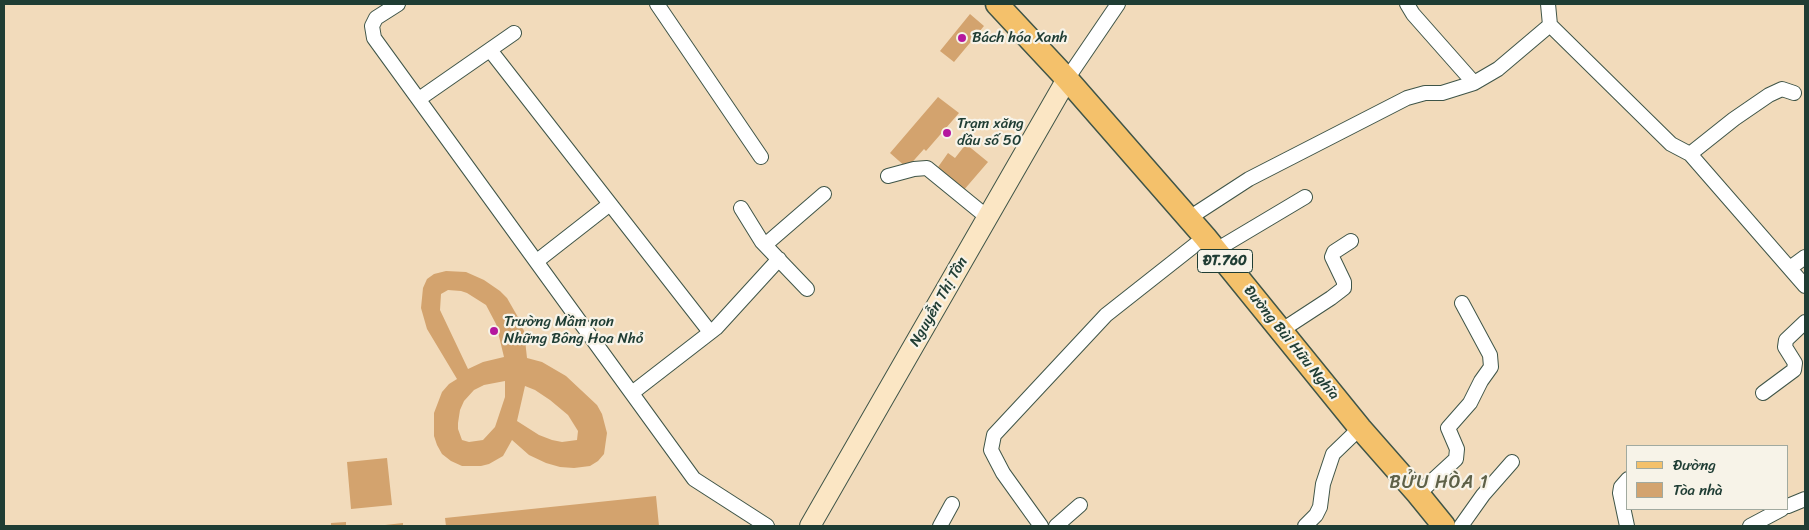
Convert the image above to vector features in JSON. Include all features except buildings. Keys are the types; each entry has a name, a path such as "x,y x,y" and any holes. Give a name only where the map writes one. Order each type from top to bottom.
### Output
{"main road":[{"name":"Đường Bùi Hữu Nghĩa","path":"997,4 1067,79 1189,218 1360,428 1444,526"}],"street":[{"path":"398,4 376,18 373,22 373,33 419,99 694,479 767,526"},
{"path":"657,4 761,157"},
{"path":"1067,79 1118,4"},
{"path":"1407,4 1413,14 1474,83"},
{"path":"1548,4 1550,25 1671,144 1690,154 1805,286"},
{"path":"1189,218 1249,179 1408,98 1425,93 1442,93 1474,83 1498,69 1550,25"},
{"path":"419,99 514,33"},
{"path":"490,50 710,332"},
{"name":"Nguyễn Thị Tồn","path":"810,526 1067,79"},
{"path":"1690,154 1768,95 1782,89 1794,93"},
{"path":"888,176 914,169 927,168 987,217"},
{"path":"765,244 824,194"},
{"path":"1041,526 1003,473 991,450 994,435 1106,315 1210,244 1304,197"},
{"path":"537,261 610,204"},
{"path":"741,208 756,234 808,289"},
{"path":"1282,330 1332,298 1344,288 1344,282 1332,257 1334,252 1351,241"},
{"path":"1790,268 1805,257"},
{"path":"632,393 710,332 779,259"},
{"path":"1418,494 1456,459 1457,449 1448,428 1470,403 1491,366 1490,355 1462,303"},
{"path":"1763,393 1794,370 1795,363 1785,347 1786,340 1805,322"},
{"path":"1305,526 1318,512 1323,484 1334,454 1360,428"},
{"path":"1461,526 1483,495 1512,462"},
{"path":"1626,481 1621,487 1620,493 1627,526"},
{"path":"1789,506 1805,499"},
{"path":"940,526 952,504"},
{"path":"1056,526 1080,504"},
{"path":"1750,526 1780,510"}],"place":[{"name":"Bách hóa Xanh","path":"962,38"},
{"name":"Trạm xăng dầu số 50","path":"947,133"},
{"name":"Trường Mầm non Những Bông Hoa Nhỏ","path":"494,331"}],"district":[{"name":"BỬU HÒA 1","path":"1439,483"}]}
